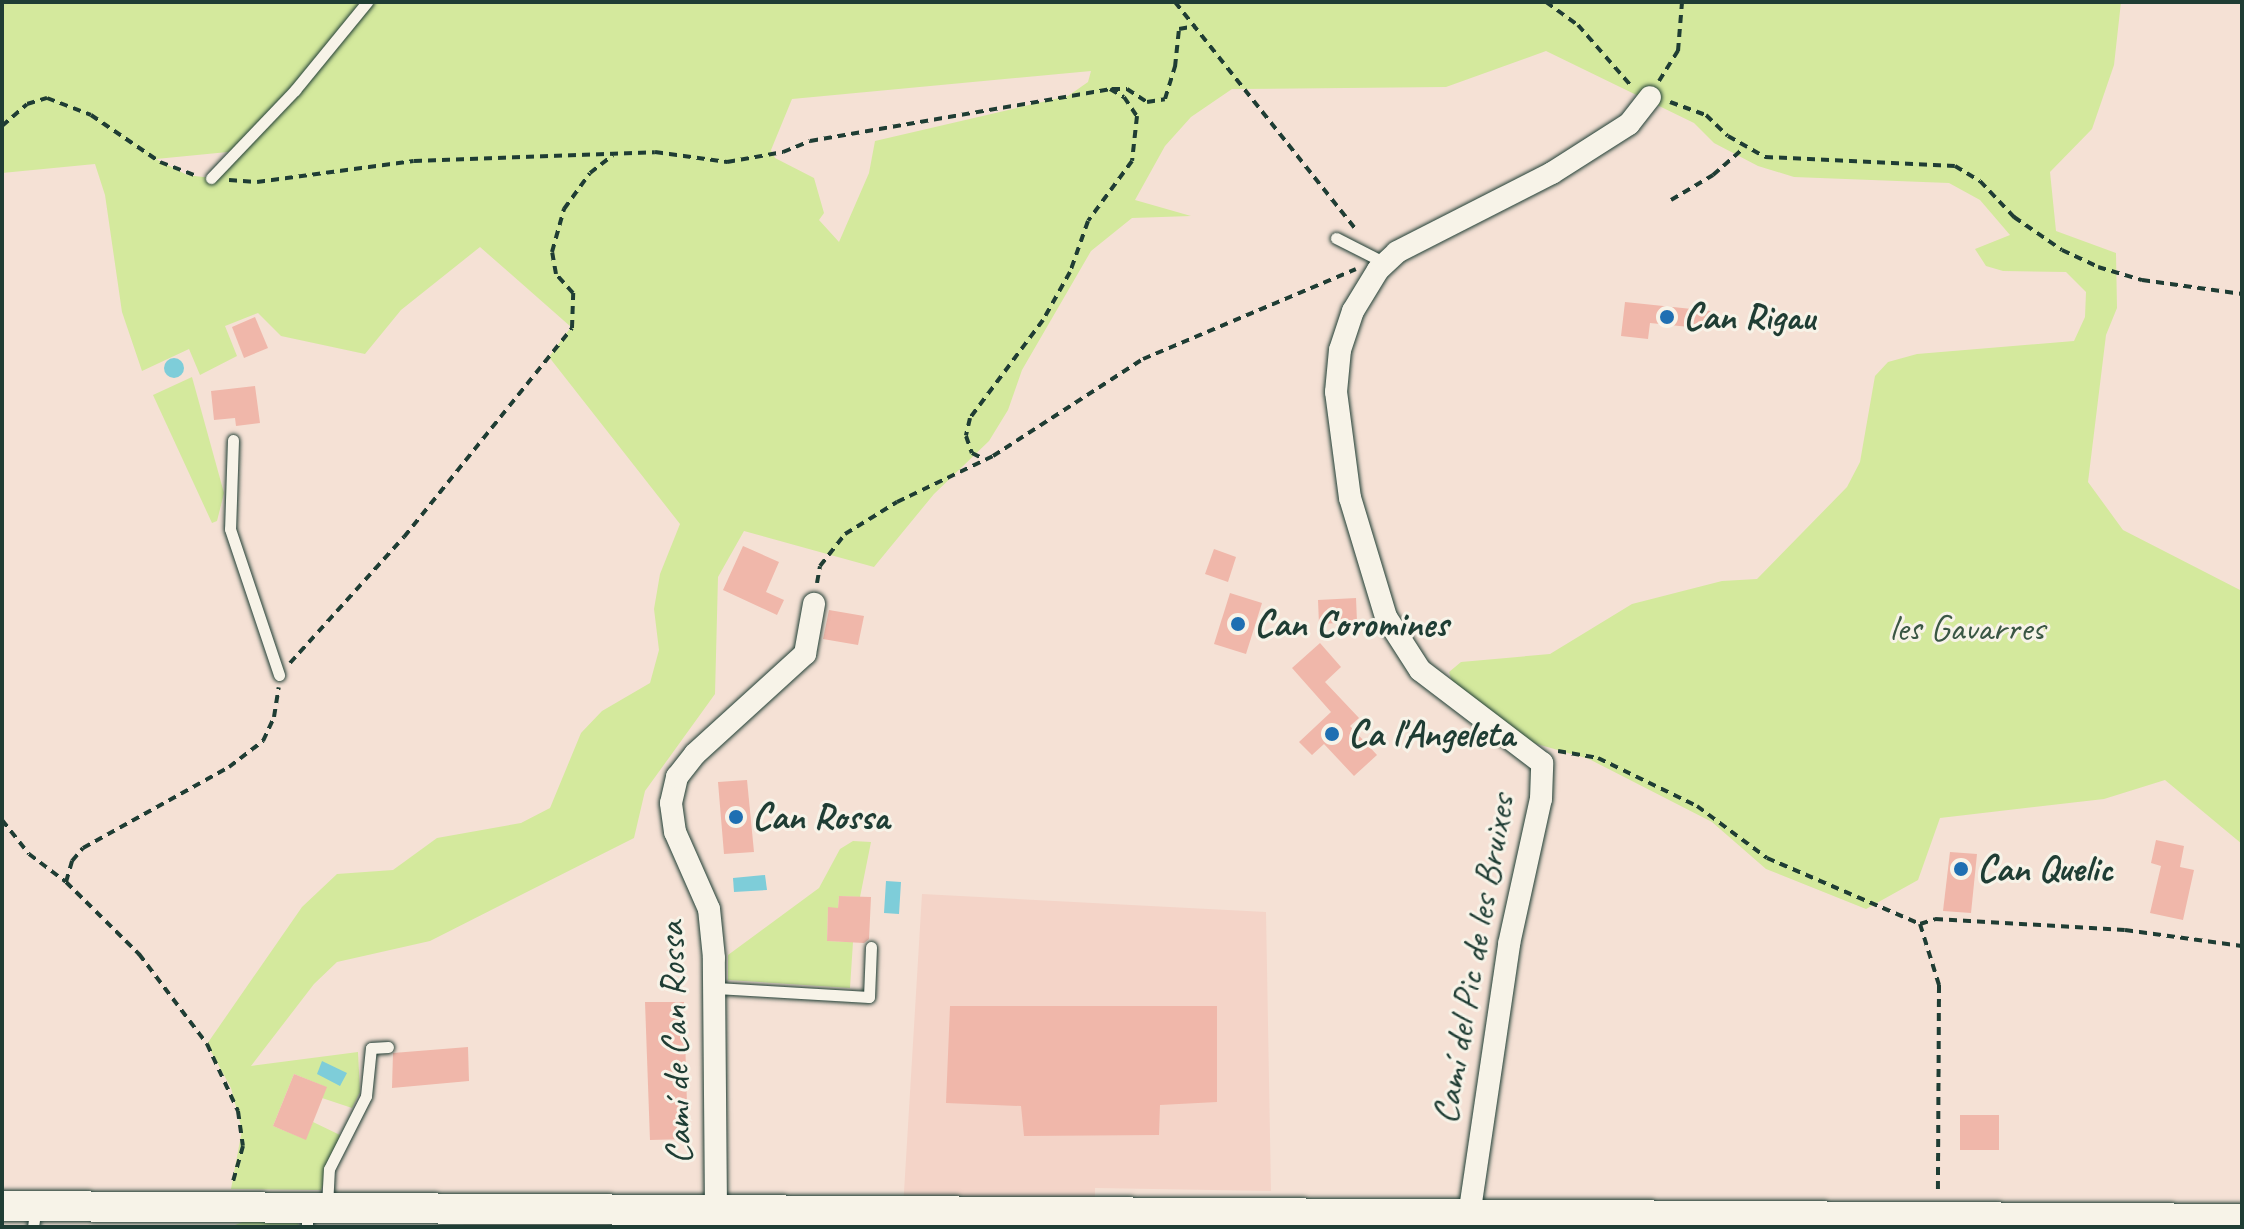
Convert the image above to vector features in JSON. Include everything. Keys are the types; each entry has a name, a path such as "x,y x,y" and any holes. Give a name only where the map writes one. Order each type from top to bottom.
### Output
{"main road":[{"path":"2,1206 34,1216 233,1217 716,1208 951,1220 1469,1216 1882,1222 1937,1218 2242,1219"}],"street":[{"name":"Camí del Pic de les Bruixes","path":"1469,1216 1509,944 1541,799 1542,763 1420,670 1386,617 1350,498 1337,371 1353,311 1385,263 1617,132 1650,97"},
{"name":"Camí de Can Rossa","path":"716,1208 716,988 709,909 675,832 671,803 677,777 695,754 805,654 814,604"}],"lane":[{"path":"211,178 295,90 367,2"},
{"path":"1336,238 1385,263"},
{"path":"233,440 230,529 279,675"},
{"path":"716,988 869,997 871,947"},
{"path":"314,1214 329,1169 366,1096 371,1048 388,1047"}],"path":[{"path":"814,604 820,566 845,534 984,459 1143,359 1342,272 1385,263 1175,2"},
{"path":"1546,2 1578,25 1631,87 1650,97 1706,115 1765,157 1955,166 1980,181 2014,217 2062,250 2098,267 2142,280 2242,294"},
{"path":"1650,97 1678,51 1682,2"},
{"path":"2,126 27,104 47,98 91,115 188,176 257,182 414,161 655,152 727,162 783,152 810,141 1110,89 1127,89 1147,102 1165,99 1175,67 1179,29 1197,26"},
{"path":"984,459 972,453 966,436 970,418 1043,320 1070,272 1088,221 1132,161 1137,116 1124,97 1110,89"},
{"path":"1671,200 1713,175 1746,146"},
{"path":"66,882 72,861 83,848 229,767 263,741 280,698 279,675 404,537 572,328 573,293 556,274 552,252 564,209 590,173 615,153"},
{"path":"1528,750 1598,758 1697,806 1767,858 1920,924 1935,919 2125,930 2242,946"},
{"path":"2,820 29,854 66,882 139,954 177,1001 231,1088 243,1146 231,1189 233,1217"},
{"path":"1920,924 1939,985 1937,1218"}],"shaded area":[{"path":"922,894 1266,912 1271,1191 1095,1188 1095,1227 463,1227 464,1222 902,1225"}],"green space":[{"name":"les Gavarres","path":"2,2 2121,2 2114,65 2092,129 2050,172 2056,231 2116,253 2117,308 2106,335 2088,482 2123,530 2242,591 2242,844 2165,780 2104,799 1940,818 1918,880 1866,909 1766,869 1712,822 1589,759 1530,742 1454,688 1449,672 1461,662 1550,654 1632,604 1722,581 1757,579 1847,487 1860,462 1875,376 1888,362 1917,354 2074,341 2085,317 2086,292 2066,272 2003,271 1986,266 1975,249 2010,235 1980,200 1949,183 1794,177 1758,166 1714,143 1694,123 1546,51 1446,87 1232,89 1191,117 1165,146 1135,200 1191,216 1132,218 1091,251 1022,370 1008,410 989,441 934,494 874,567 744,531 718,577 715,694 645,791 634,838 430,941 337,962 314,984 251,1066 358,1052 360,1092 352,1108 322,1098 326,1087 294,1074 273,1126 305,1139 313,1122 340,1135 321,1190 231,1189 242,1130 231,1088 207,1044 302,907 337,874 393,870 437,838 521,823 550,808 581,733 602,711 650,683 659,650 654,609 660,574 680,524 549,357 571,327 480,247 401,310 365,354 281,336 258,313 225,326 237,356 200,375 189,349 142,371 122,312 105,195 95,164 2,173","holes":["1091,71 1088,82 1068,96 875,141 869,173 839,242 819,220 824,213 814,178 775,158 771,150 792,99","238,151 211,178 187,175 156,159"]},
{"path":"192,377 224,493 217,521 212,523 153,395"},
{"path":"853,841 871,842 860,897 839,896 838,908 828,908 827,941 853,942 850,988 728,980 728,955 819,888 840,849"},
{"path":"245,1221 298,1221 298,1227 230,1227"}],"water":[{"path":"174,358 181,361 184,368 181,375 174,378 167,375 164,368 167,361"},
{"path":"765,875 767,890 734,892 733,878"},
{"path":"886,881 901,882 899,914 884,913"},
{"path":"322,1061 347,1073 340,1086 317,1074"}],"building":[{"name":"Can Rigau","path":"1625,302 1711,311 1709,329 1650,323 1648,339 1621,336"},
{"path":"255,317 268,348 244,358 232,327"},
{"path":"255,386 260,423 236,426 235,418 214,420 211,391"},
{"path":"743,546 779,562 766,592 784,600 777,615 723,590"},
{"path":"1214,549 1236,557 1228,582 1205,574"},
{"name":"Can Coromines","path":"1230,593 1262,603 1246,654 1214,644"},
{"path":"1356,598 1357,622 1319,624 1318,600"},
{"path":"829,610 864,616 858,645 823,639"},
{"name":"Ca l'Angeleta","path":"1320,643 1341,667 1325,682 1359,718 1350,726 1377,755 1354,776 1324,744 1312,755 1299,742 1331,712 1292,668"},
{"name":"Can Rossa","path":"747,780 754,852 724,854 718,782"},
{"path":"2156,840 2184,846 2180,867 2194,870 2183,920 2150,913 2161,866 2151,863"},
{"name":"Can Quelic","path":"1950,852 1977,854 1971,913 1943,911"},
{"path":"839,896 871,897 869,939 864,943 827,941 828,907 838,908"},
{"path":"645,1002 684,1002 688,1139 650,1140"},
{"path":"950,1006 1217,1006 1217,1102 1160,1105 1159,1135 1024,1136 1021,1106 946,1103"},
{"path":"468,1047 469,1081 392,1088 393,1053"},
{"path":"294,1074 327,1087 306,1140 273,1126"},
{"path":"1960,1115 1999,1115 1999,1150 1960,1150"}],"place":[{"name":"Can Rigau","path":"1667,317"},
{"name":"Can Coromines","path":"1238,624"},
{"name":"Ca l'Angeleta","path":"1332,734"},
{"name":"Can Rossa","path":"736,817"},
{"name":"Can Quelic","path":"1961,869"}]}
